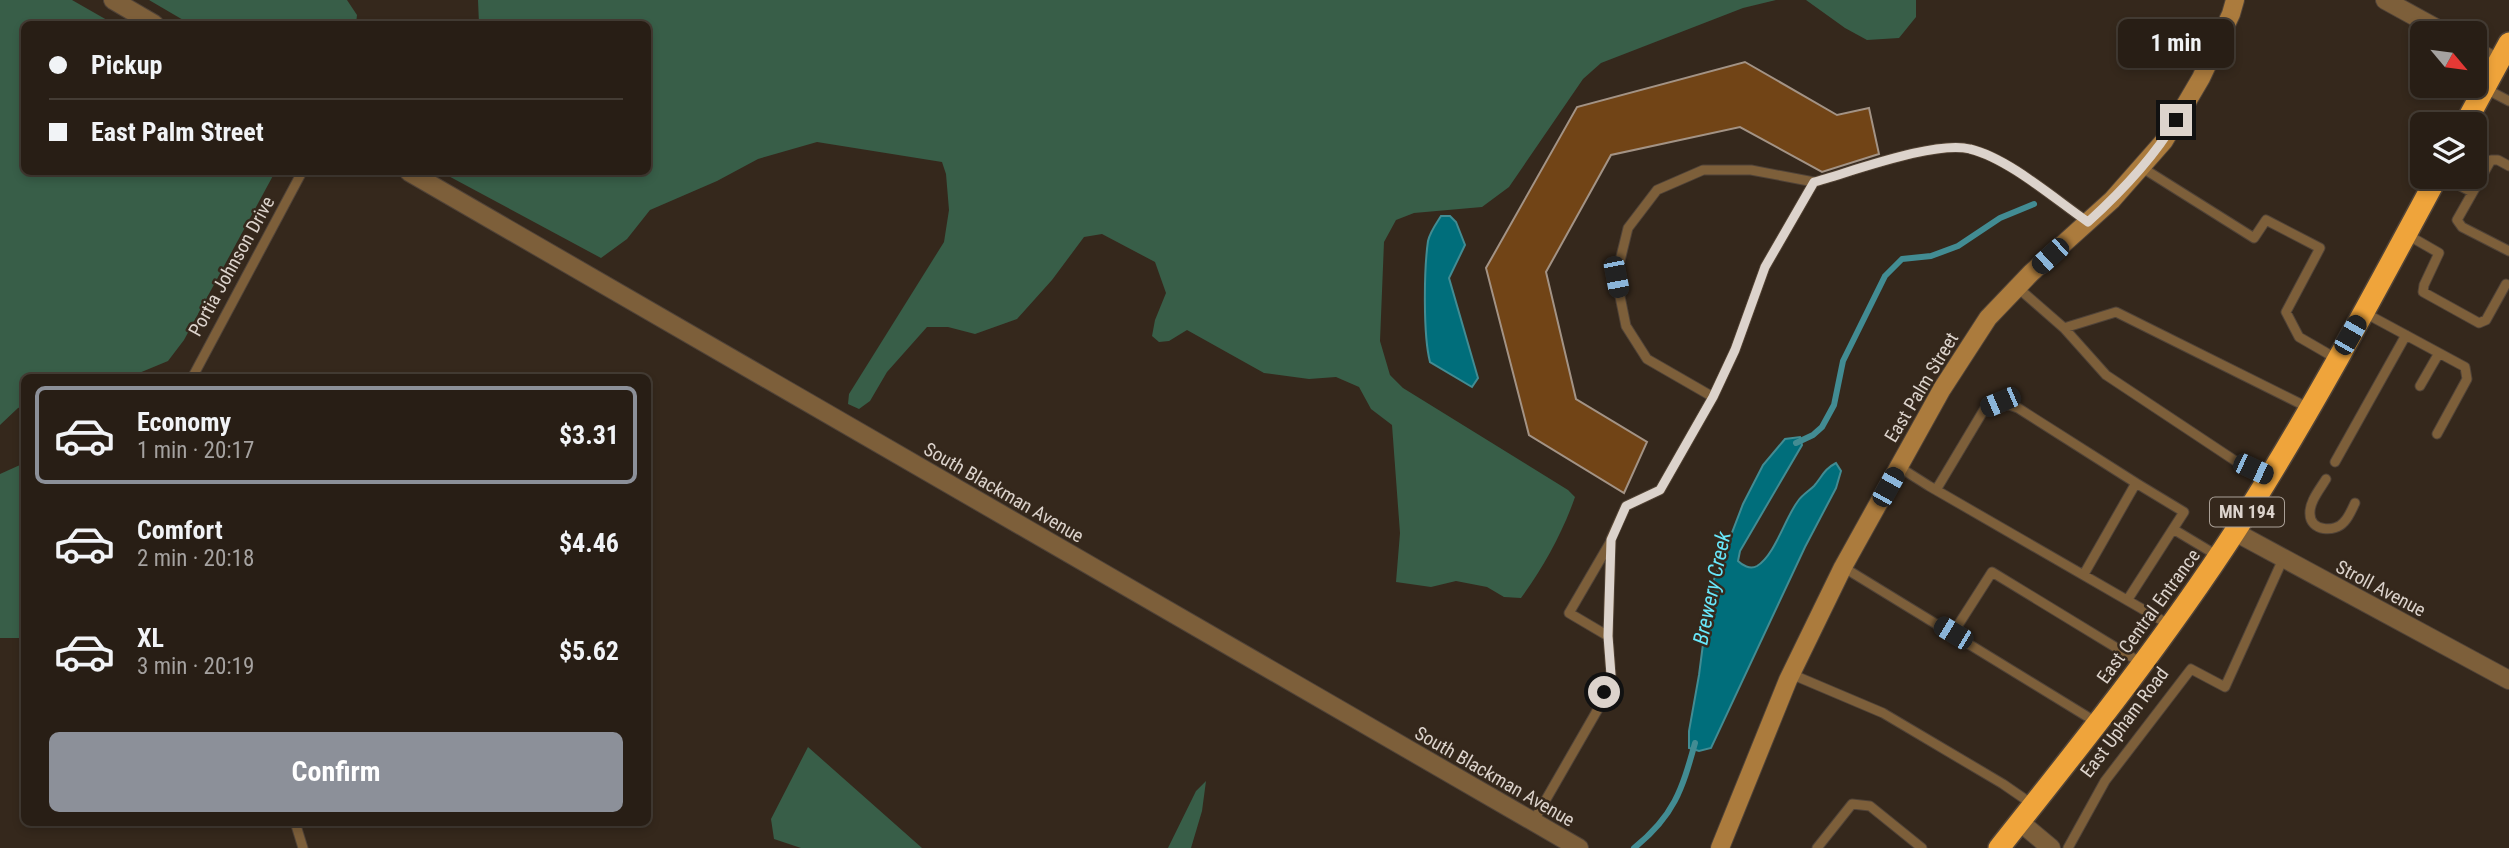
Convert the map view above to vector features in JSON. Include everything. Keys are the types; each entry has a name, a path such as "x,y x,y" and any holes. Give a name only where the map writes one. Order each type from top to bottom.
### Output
{"highway":[{"path":"2487,83 2509,43"},
{"name":"East Central Entrance","path":"1999,848 2143,664 2235,532 2310,408 2433,189"}],"street":[{"path":"113,0 149,21"},
{"name":"East Palm Street","path":"1720,848 1791,674 1843,567 1942,389 1988,318 2017,287 2112,200 2164,141 2201,78 2235,0"},
{"path":"2385,0 2423,21"},
{"path":"2487,57 2498,63"},
{"name":"South Blackman Avenue","path":"414,175 563,258 698,340 1578,848"},
{"name":"Stroll Avenue","path":"2235,532 2508,677"},
{"path":"2026,814 2051,848"}],"lane":[{"path":"2487,90 2509,101"},
{"path":"1713,397 1647,359 1626,326 1616,277 1628,228 1657,190 1703,170 1751,170 1814,182 1930,149 1970,148 2008,166 2088,222"},
{"path":"2509,166 2498,160 2491,160 2459,215 2458,224 2509,251"},
{"path":"2141,167 2254,238 2266,219 2320,248 2286,312 2299,337 2337,359"},
{"name":"Portia Johnson Drive","path":"194,374 300,175"},
{"path":"1608,636 1569,613 1611,540 1626,506 1660,490 1713,397 1735,350 1765,267 1814,182"},
{"path":"2466,189 2472,192"},
{"path":"2406,234 2439,253 2423,292 2479,323 2486,320 2506,284"},
{"path":"2017,287 2064,328 2106,375 2237,462 2269,477"},
{"path":"2064,328 2116,312 2310,408"},
{"path":"2364,312 2465,367 2467,379 2437,434"},
{"path":"2335,462 2406,335"},
{"path":"2420,386 2439,353"},
{"path":"1936,490 1985,408 2000,402 2018,408 2183,512 2128,599"},
{"path":"1899,467 2170,625"},
{"path":"2326,479 2312,504 2309,516 2312,522 2326,530 2336,528 2344,523 2355,503"},
{"path":"2084,574 2136,483"},
{"path":"2173,529 2218,556"},
{"path":"1533,822 1598,709 1611,675 1608,636 1611,540"},
{"name":"East Upham Road","path":"2068,848 2105,781 2191,668 2225,687 2283,559"},
{"path":"1843,567 2098,723"},
{"path":"1953,633 1992,572 2143,664"},
{"path":"1791,674 1883,713 2003,784 2026,814"},
{"path":"1817,848 1852,804 1870,806 1922,848"},
{"path":"296,826 303,848"}],"green space":[{"path":"0,0 72,0 109,21 21,21 21,175 273,175 184,340 168,361 137,374 21,374 21,407 0,425"},
{"path":"149,0 347,0 357,15 356,21 185,21"},
{"path":"478,0 1776,0 1743,8 1601,63 1583,79 1509,187 1482,207 1414,213 1396,220 1384,242 1380,341 1390,375 1403,388 1568,490 1575,497 1552,549 1521,598 1504,597 1487,587 1456,581 1431,587 1396,582 1400,533 1392,425 1371,409 1359,387 1336,377 1309,379 1264,373 1187,330 1169,341 1159,342 1152,336 1155,320 1166,293 1155,262 1102,234 1084,237 1052,280 1017,319 975,334 948,327 927,327 887,372 870,401 859,409 848,404 849,394 944,242 949,210 946,174 942,162 817,142 758,159 717,181 650,210 627,239 601,258 447,175 651,175 651,21 479,21"},
{"path":"1806,0 1916,0 1916,17 1899,38 1867,40"},
{"path":"21,465 21,638 0,638 0,474"},
{"path":"808,747 922,848 801,848 774,839 771,819"},
{"path":"1206,781 1202,811 1191,848 1168,848 1196,791"}],"water":[{"path":"1441,216 1450,216 1456,222 1465,245 1449,278 1478,378 1472,387 1430,362 1425,302 1427,253 1430,234"},
{"path":"1800,437 1802,445 1740,551 1738,561 1752,567 1763,561 1798,501 1836,463 1841,471 1836,488 1805,547 1711,748 1699,751 1689,748 1689,731 1710,590 1743,504 1763,465 1785,439"}],"building":[{"path":"1745,62 1837,115 1869,108 1879,154 1822,172 1740,127 1611,155 1546,272 1576,399 1647,442 1624,493 1529,435 1486,268 1577,107"}],"waterway":[{"name":"Brewery Creek","path":"1796,443 1822,427 1834,405 1843,361 1885,276 1902,259 1931,256 1958,246 2000,218 2034,204"},
{"name":"Brewery Creek","path":"1634,848 1659,825 1675,801 1695,743"}],"route":[{"path":"1604,692 1611,675 1608,636 1611,540 1626,506 1660,490 1713,397 1735,350 1765,267 1814,182 1930,149 1970,148 2008,166 2088,222 2112,200 2153,154 2176,120"}]}
